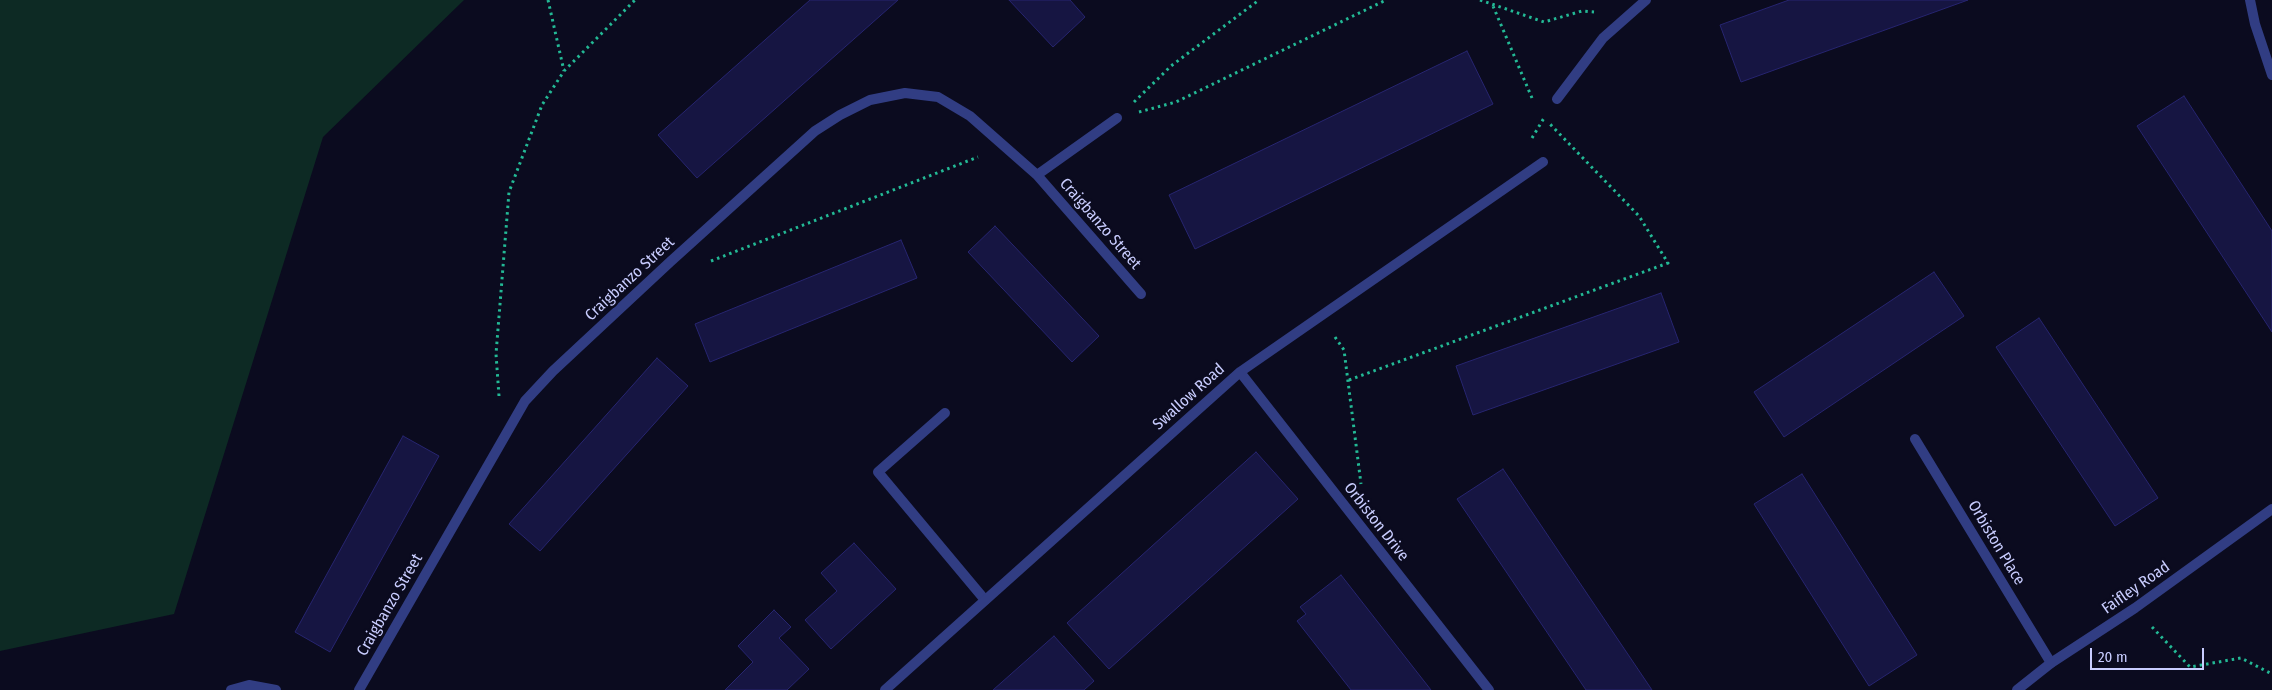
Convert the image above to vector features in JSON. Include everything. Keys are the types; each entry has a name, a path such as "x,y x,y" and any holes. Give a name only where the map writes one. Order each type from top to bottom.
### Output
{"street":[{"path":"1557,99 1603,38 1646,0"},
{"path":"2250,0 2255,24 2272,75"},
{"name":"Craigbanzo Street","path":"359,690 525,401 553,371 815,131 840,114 870,100 905,93 938,97 970,116 1037,174 1141,294"},
{"name":"Craigbanzo Street","path":"1037,174 1117,118"},
{"name":"Swallow Road","path":"885,690 1240,372 1543,162"},
{"name":"Orbiston Drive","path":"1240,372 1489,690"},
{"path":"945,413 878,472 985,600"},
{"name":"Orbiston Place","path":"1915,439 2051,663"},
{"name":"Faifley Road","path":"2017,690 2051,663 2135,608 2272,509"},
{"path":"231,690 249,685 276,690"}],"path":[{"path":"548,0 564,71"},
{"path":"505,434 496,379 496,354 508,192 542,105 564,71 635,0"},
{"path":"1117,118 1171,66 1259,0"},
{"path":"1117,118 1176,102 1386,0"},
{"path":"1480,0 1544,22 1582,11"},
{"path":"1493,6 1534,102"},
{"path":"1349,380 1668,263 1639,216 1537,111"},
{"path":"710,262 1004,147"},
{"path":"1319,317 1344,350 1361,486"},
{"path":"2135,608 2190,667 2241,658 2272,674"}],"green space":[{"path":"0,0 464,0 323,137 174,614 0,651"}],"building":[{"path":"810,0 898,0 697,178 658,135"},
{"path":"1009,0 1070,0 1085,17 1053,47"},
{"path":"1789,0 1968,0 1741,82 1720,25"},
{"path":"1467,51 1493,104 1195,249 1169,195"},
{"path":"2184,96 2272,231 2272,332 2137,126"},
{"path":"995,226 1099,336 1072,362 968,252"},
{"path":"901,240 917,278 710,362 695,324"},
{"path":"1934,272 1964,316 1784,437 1754,392"},
{"path":"1661,293 1679,342 1473,415 1456,366"},
{"path":"2039,318 2158,498 2115,526 1996,347"},
{"path":"657,358 688,386 540,551 509,524"},
{"path":"403,436 439,456 330,652 295,632"},
{"path":"1256,452 1298,499 1109,669 1067,623"},
{"path":"1503,469 1652,690 1586,690 1457,499"},
{"path":"1802,474 1917,655 1869,686 1754,504"},
{"path":"854,543 896,589 831,649 805,620 837,591 821,573"},
{"path":"1341,575 1431,690 1351,690 1297,621 1306,614 1300,607"},
{"path":"774,610 791,627 779,638 809,669 787,690 725,690 753,662 738,646"},
{"path":"1054,636 1094,681 1084,690 993,690"}]}
